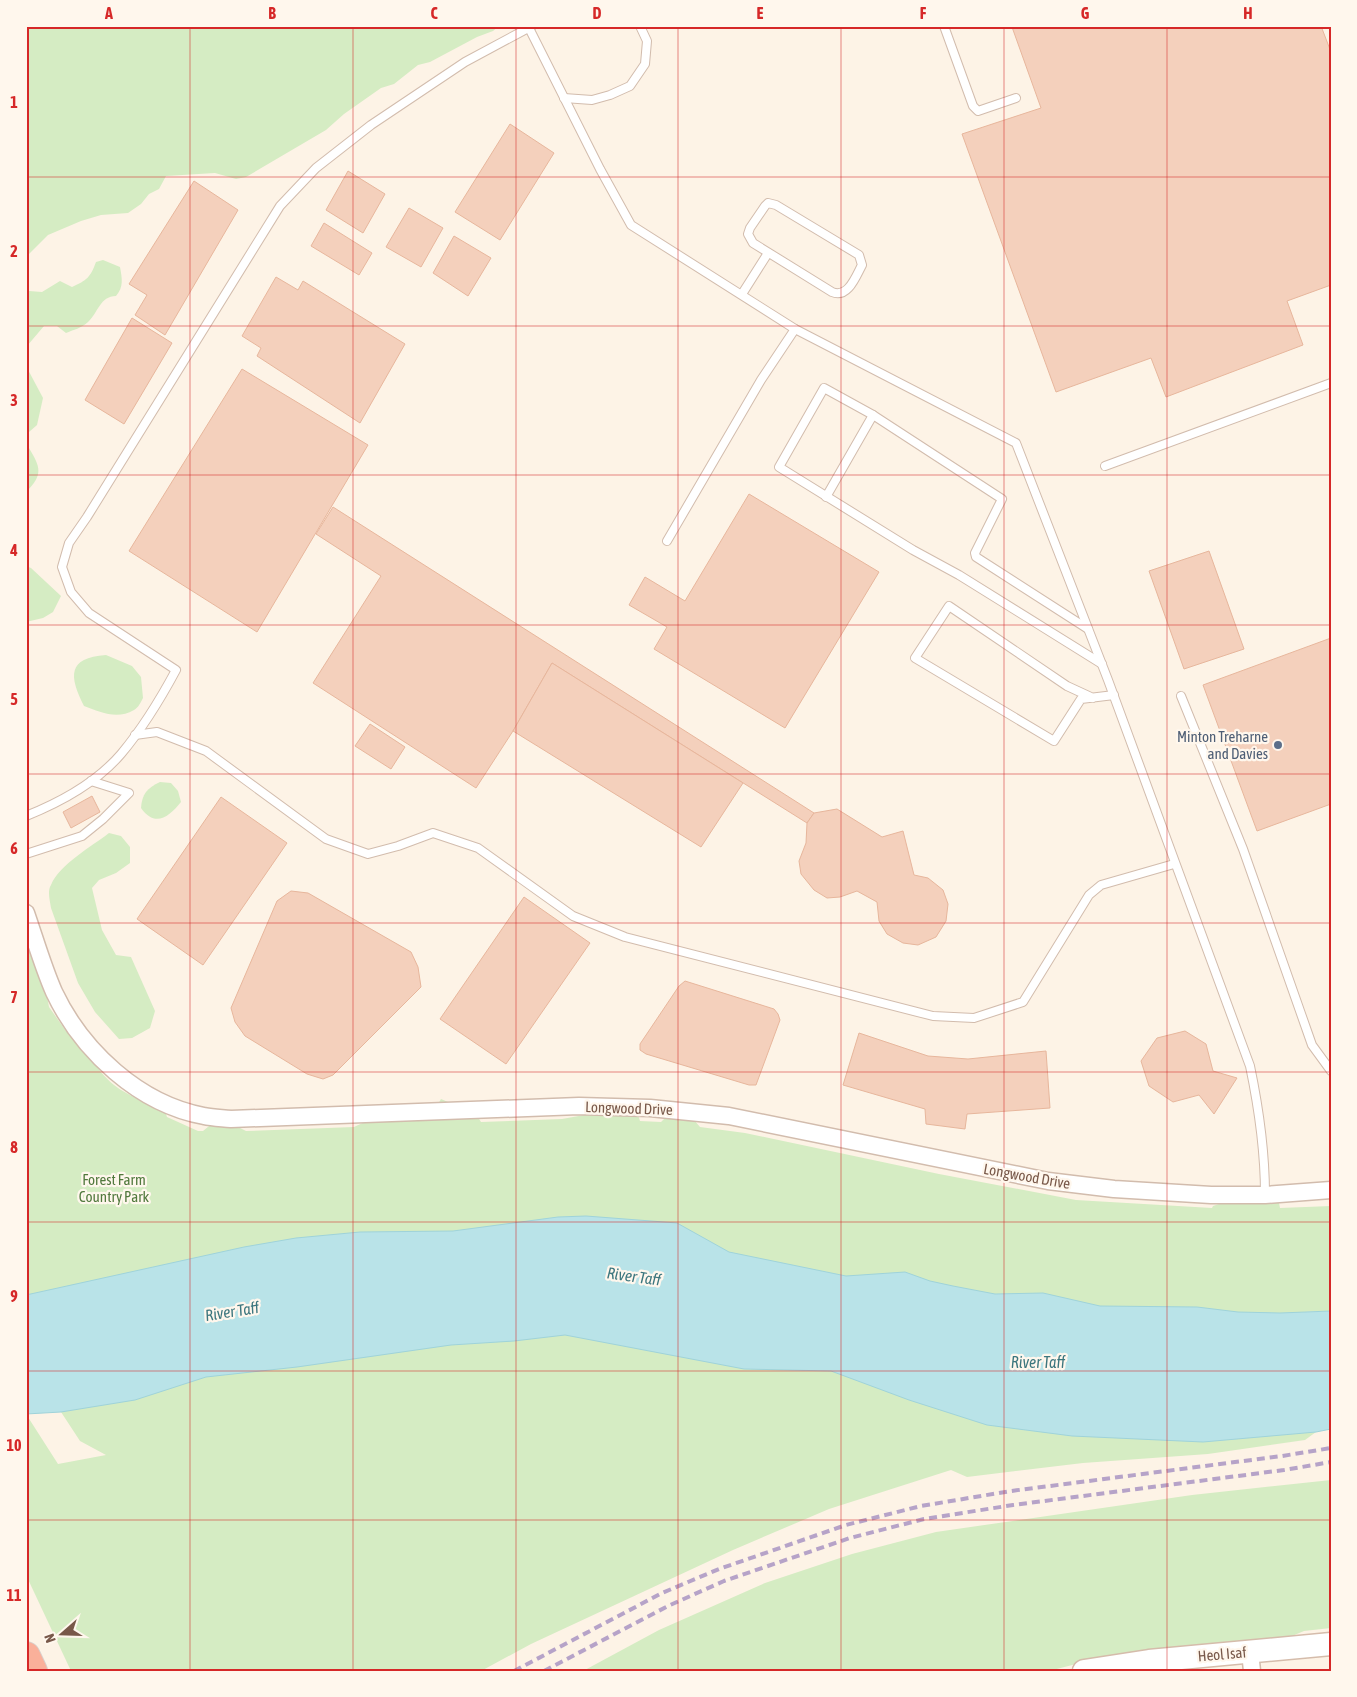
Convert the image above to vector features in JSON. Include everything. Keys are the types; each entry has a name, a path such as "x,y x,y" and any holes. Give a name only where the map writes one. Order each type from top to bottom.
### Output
{"highway":[{"path":"26,1656 33,1671"}],"main road":[{"name":"Heol Isaf","path":"1084,1671 1149,1661 1251,1661 1331,1644"}],"street":[{"name":"Longwood Drive","path":"26,913 54,992 81,1035 120,1076 134,1086 168,1104 204,1116 231,1119 579,1106 650,1108 729,1116 1048,1181 1159,1192 1265,1195 1331,1190"}],"lane":[{"path":"564,98 592,100 630,86 645,64 647,41 640,26"},
{"path":"944,26 973,106 978,111 1016,98"},
{"path":"26,816 62,800 91,781 121,754 160,699 176,670 89,613 71,592 62,567 69,543 280,206 316,168 371,124 464,62 530,27 600,169 631,224 794,329 1016,443 1114,695 1174,864 1250,1066 1265,1163 1265,1195"},
{"path":"773,203 859,255 862,265 843,294 836,294 768,253 753,243 748,234 765,206 773,203"},
{"path":"742,294 768,253"},
{"path":"667,541 761,380 794,329"},
{"path":"1105,466 1331,383"},
{"path":"1088,630 976,557 975,552 1002,499 873,415 824,388 779,467 913,550 959,575 1102,664"},
{"path":"826,497 873,415"},
{"path":"1093,698 1067,686 950,606 915,658 1054,741 1081,699 1093,698 1114,695"},
{"path":"1181,696 1243,849 1312,1045 1331,1071"},
{"path":"135,735 156,732 206,750 326,839 368,854 398,846 433,832 478,848 573,916 625,937 933,1016 974,1018 1023,1002 1089,896 1101,885 1174,864"},
{"path":"26,854 82,836 103,819 129,793 91,781"}],"green space":[{"path":"26,26 499,26 493,31 477,37 430,62 418,65 394,84 381,88 344,114 326,130 246,177 236,179 215,173 166,176 159,189 149,194 141,204 128,213 101,215 48,235 26,257"},
{"path":"103,260 120,267 122,279 119,293 106,299 88,322 77,329 66,333 57,326 44,326 27,346 26,350 26,295 29,291 42,292 60,281 72,287 87,278 96,262"},
{"path":"26,366 43,398 37,425 29,432 26,429"},
{"path":"26,447 29,448 38,466 38,475 26,492"},
{"path":"26,566 31,568 61,596 53,612 43,618 26,622"},
{"path":"106,655 132,666 141,677 143,698 137,708 128,713 115,715 96,711 84,706 79,695 74,677 78,665 84,660"},
{"path":"160,782 171,783 178,791 181,802 167,816 157,819 151,818 141,808 146,792"},
{"path":"109,833 121,836 130,847 130,863 116,873 99,880 92,888 102,930 116,955 131,957 155,1011 150,1028 132,1038 119,1039 95,1012 78,983 51,908 49,896 50,887 61,870"},
{"name":"Forest Farm Country Park","path":"26,938 31,956 46,991 49,1007 66,1031 83,1048 104,1076 126,1093 165,1111 167,1117 198,1131 203,1131 214,1122 230,1123 246,1131 354,1127 367,1121 375,1108 383,1105 402,1106 431,1116 441,1099 476,1114 481,1122 562,1119 590,1114 638,1115 640,1121 661,1122 667,1116 694,1120 700,1127 745,1133 939,1174 1076,1200 1212,1208 1225,1202 1235,1203 1247,1191 1261,1188 1279,1203 1280,1208 1331,1206 1331,1311 1303,1312 1288,1317 1169,1312 1031,1301 867,1283 761,1268 604,1218 558,1217 26,1313"},
{"path":"542,1324 1302,1424 1316,1432 1305,1440 1208,1454 1083,1463 967,1477 951,1470 829,1509 733,1550 531,1644 481,1671 71,1671 26,1575 26,1414 58,1464 106,1455 80,1441 61,1412 58,1405 72,1393"},
{"path":"1331,1480 1331,1628 1304,1631 1280,1641 1080,1663 1049,1671 583,1671 659,1630 765,1583 852,1554 936,1532 1192,1495"}],"water":[{"name":"River Taff","path":"586,1216 677,1223 729,1252 846,1276 905,1272 930,1281 995,1294 1043,1293 1100,1306 1197,1307 1238,1312 1280,1313 1331,1311 1331,1429 1203,1442 1072,1436 987,1425 909,1400 831,1371 744,1369 565,1335 514,1341 451,1345 297,1367 206,1377 135,1400 61,1412 26,1414 26,1295 244,1247 296,1238 360,1232 453,1231 558,1217"}],"building":[{"path":"1321,26 1331,52 1331,285 1287,301 1303,345 1166,397 1151,358 1056,392 962,134 1041,108 1012,27"},
{"path":"510,124 554,153 500,240 455,212"},
{"path":"348,171 385,194 363,233 326,210"},
{"path":"194,181 238,210 165,335 135,315 147,295 129,284"},
{"path":"409,208 443,228 421,267 386,247"},
{"path":"324,223 372,253 359,275 311,246"},
{"path":"454,236 491,258 468,296 433,273"},
{"path":"276,277 298,290 303,281 405,344 360,423 257,356 261,348 242,336"},
{"path":"132,318 172,343 124,424 85,400"},
{"path":"242,369 368,445 257,632 129,551"},
{"path":"749,494 879,572 785,728 654,649 667,627 629,605 645,577 685,601"},
{"path":"333,507 814,813 807,823 552,663 513,731 476,788 313,683 381,576 316,534"},
{"path":"1209,551 1244,649 1184,669 1149,571"},
{"name":"Minton Treharne and Davies","path":"1331,638 1331,804 1257,831 1203,685"},
{"path":"552,663 743,783 701,847 513,731"},
{"path":"370,724 405,747 391,769 355,746"},
{"path":"92,796 100,812 71,828 63,812"},
{"path":"221,797 287,843 203,965 137,919"},
{"path":"837,809 882,837 903,831 914,875 928,878 943,890 948,904 946,921 936,937 918,945 903,943 887,934 879,921 877,902 857,891 840,897 827,898 814,890 801,874 799,861 806,843 807,823 814,813"},
{"path":"291,891 308,893 411,952 418,967 421,987 333,1075 323,1079 307,1074 245,1036 235,1022 231,1008 277,901"},
{"path":"524,897 590,943 506,1064 440,1019"},
{"path":"685,981 774,1009 778,1014 780,1020 756,1085 749,1085 646,1054 640,1050 640,1044 679,986"},
{"path":"1185,1031 1206,1044 1213,1071 1237,1078 1214,1114 1199,1095 1173,1102 1149,1086 1141,1061 1157,1038"},
{"path":"859,1033 928,1056 968,1059 1046,1051 1050,1108 967,1114 965,1129 926,1124 925,1109 843,1085"}],"railway":[{"path":"514,1671 662,1593 719,1569 846,1525 921,1506 1011,1491 1331,1448"},
{"path":"544,1671 668,1606 724,1581 850,1538 924,1519 1013,1505 1284,1470 1331,1462"}],"place":[{"name":"Minton Treharne and Davies","path":"1278,745"}]}
